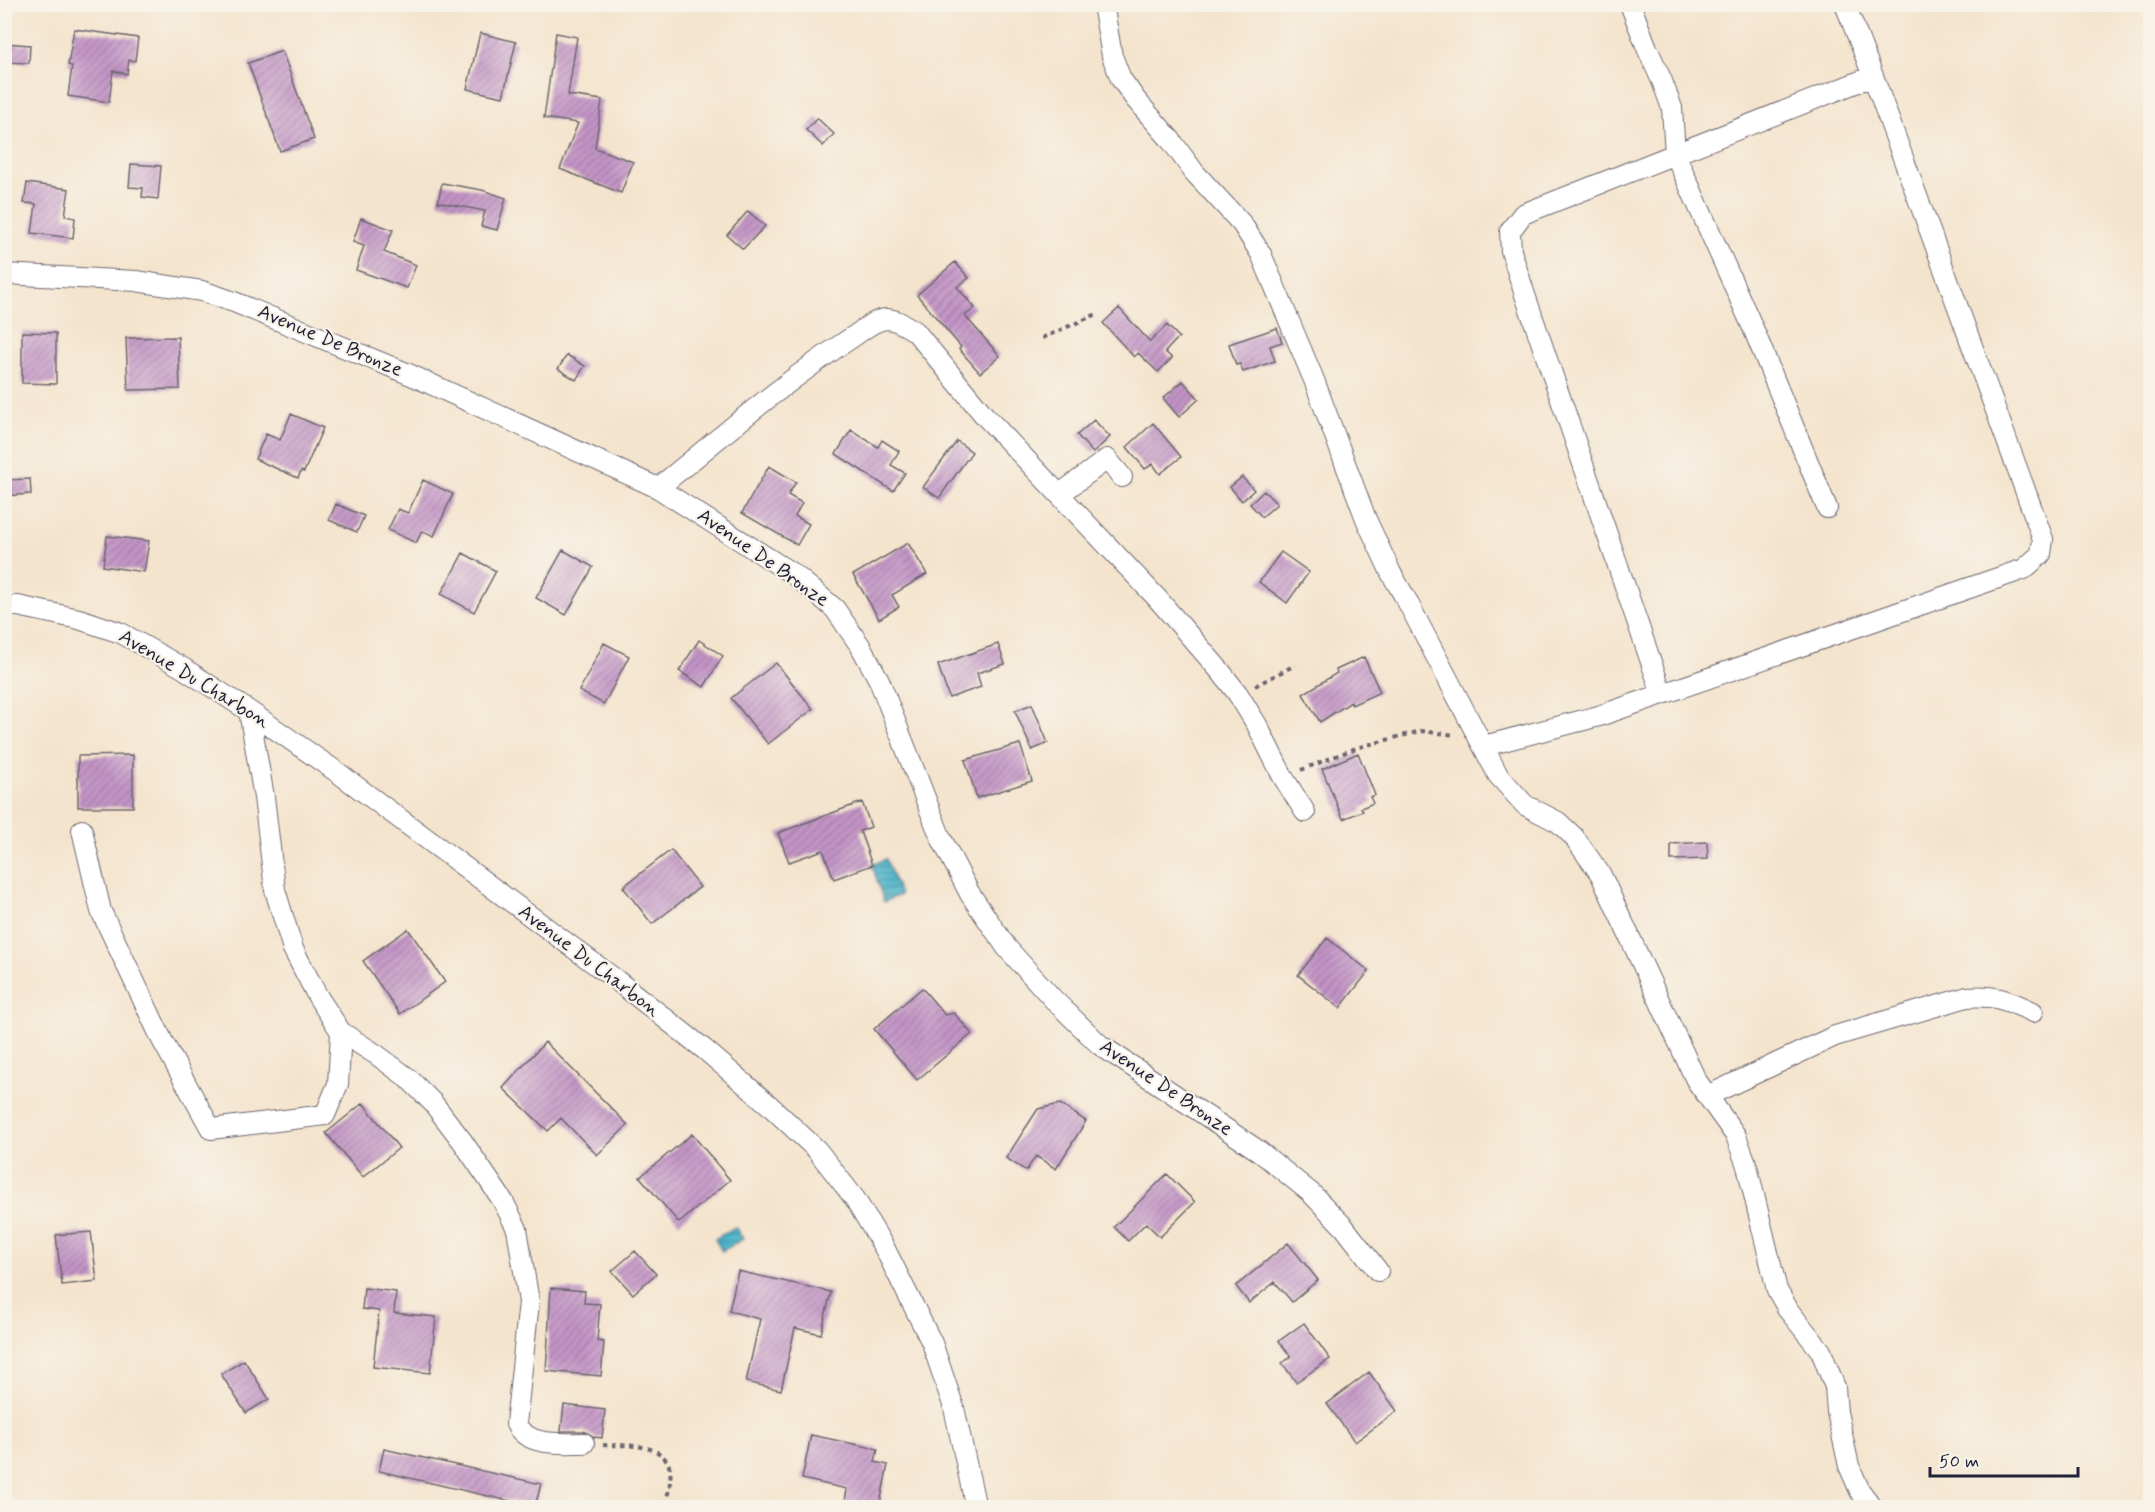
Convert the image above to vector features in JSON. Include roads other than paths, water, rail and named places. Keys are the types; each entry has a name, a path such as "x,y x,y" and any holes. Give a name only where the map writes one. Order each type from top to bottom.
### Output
{"street":[{"path":"1103,4 1113,56 1121,79 1194,172 1242,224 1261,254 1314,380 1366,519 1390,573 1498,775 1512,793 1539,813 1558,822 1574,837 1601,875 1684,1054 1707,1096 1736,1136 1747,1166 1777,1290 1789,1311 1821,1351 1835,1387 1837,1412 1850,1466 1860,1491 1873,1508"},
{"path":"1630,4 1671,108 1675,154 1753,328 1827,508"},
{"path":"1484,746 1599,716 2024,568 2041,554 2043,538 1845,4"},
{"path":"1662,694 1525,295 1511,251 1510,231 1523,214 1873,76"},
{"name":"Avenue De Bronze","path":"4,274 136,281 202,291 266,314 411,375 658,488 796,576 835,609 861,647 879,680 940,836 970,894 1007,948 1100,1046 1259,1151 1311,1193 1344,1227 1378,1271"},
{"path":"658,488 835,348 876,322 887,319 902,323 915,332 984,415 1156,597 1238,694 1257,725 1283,777 1305,812"},
{"path":"1060,494 1107,459 1122,477"},
{"name":"Avenue Du Charbon","path":"4,606 18,606 79,619 121,633 183,668 249,711 337,772 615,979 704,1049 768,1104 817,1150 855,1199 885,1249 932,1344 954,1408 976,1508"},
{"path":"249,711 264,797 275,890 293,949 318,997 341,1032 408,1078 433,1103 503,1201 517,1229 529,1302 516,1424 520,1432 529,1438 584,1443"},
{"path":"82,830 101,911 163,1042 211,1130 325,1115 338,1084 341,1032"},
{"path":"1707,1096 1835,1036 1956,1000 1989,995 2013,1002 2033,1012"}],"water":[{"path":"886,859 900,895 884,902 872,865"},
{"path":"735,1227 743,1239 722,1251 715,1239"}]}
